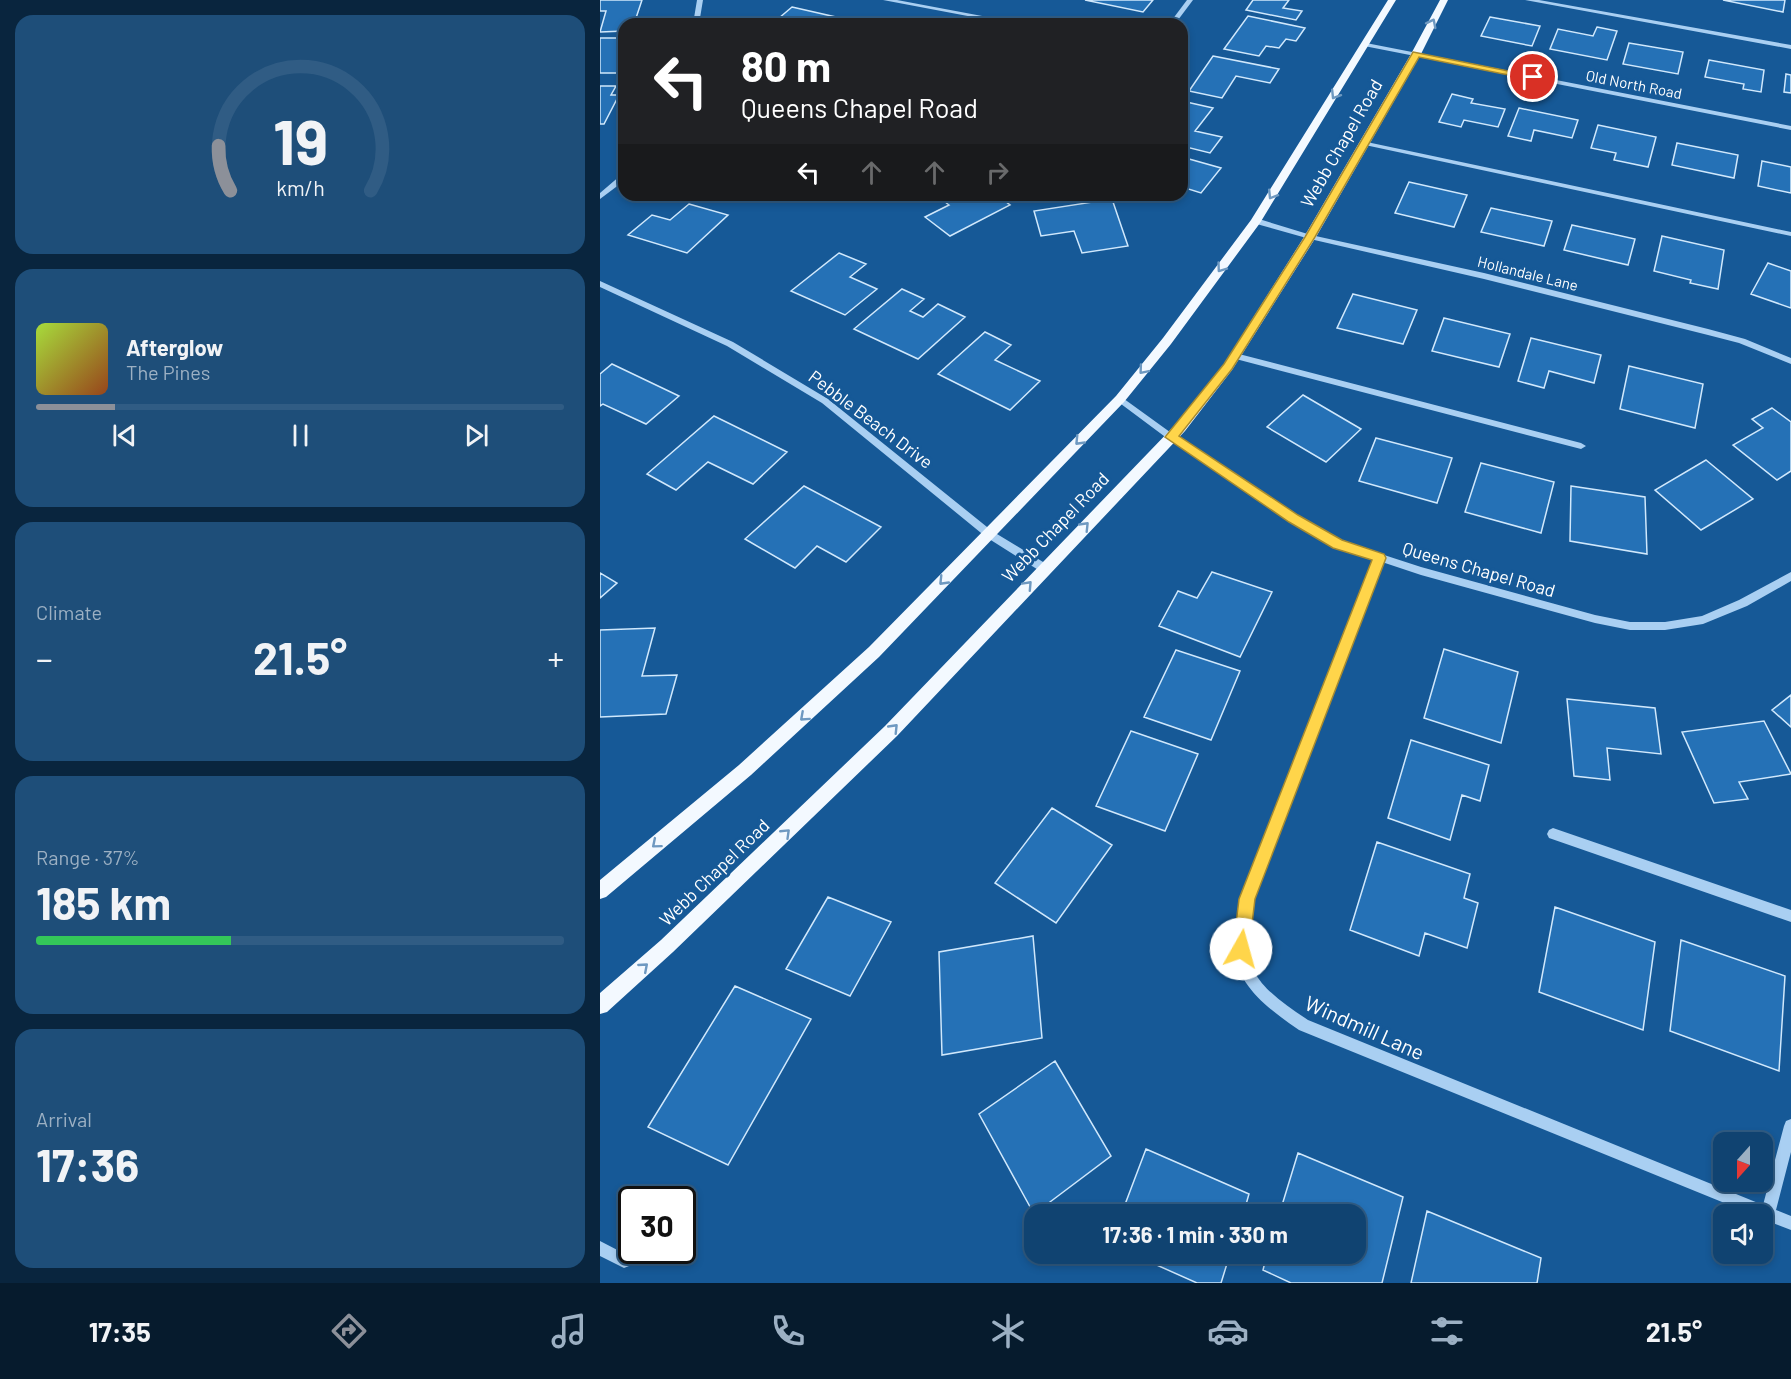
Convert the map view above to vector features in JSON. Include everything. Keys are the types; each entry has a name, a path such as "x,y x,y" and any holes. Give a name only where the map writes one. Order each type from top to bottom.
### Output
{"main road":[{"name":"Webb Chapel Road","path":"600,891 745,770 866,660 1120,399 1167,341 1256,221 1392,0"},
{"name":"Webb Chapel Road","path":"600,1005 668,946 891,731 1171,437 1235,356 1310,237 1416,54 1444,0"}],"street":[{"path":"697,18 700,0"},
{"path":"886,0 987,18"},
{"path":"1176,18 1190,0"},
{"path":"1528,0 1791,47"},
{"name":"Old North Road","path":"1366,45 1791,128"},
{"path":"1365,143 1791,234"},
{"path":"600,196 618,182"},
{"name":"Hollandale Lane","path":"1256,221 1310,237 1484,276 1708,332 1742,341 1791,361"},
{"name":"Pebble Beach Drive","path":"600,284 730,344 825,400 989,534 1044,568"},
{"path":"1235,356 1581,446"},
{"name":"Queens Chapel Road","path":"1120,399 1171,437 1294,518 1338,544 1379,558 1595,619 1630,626 1665,626 1703,620 1743,603 1791,576"},
{"name":"Windmill Lane","path":"1379,558 1247,899 1241,949 1250,980 1272,1002 1304,1025 1746,1204"},
{"path":"1553,834 1791,916"},
{"path":"1770,1204 1791,1126"},
{"name":"Windmill Lane","path":"1773,1215 1791,1222"},
{"path":"600,1248 618,1258"}],"building":[{"path":"600,0 642,0 636,18 618,18 618,31 600,32 606,11 600,11"},
{"path":"1085,0 1153,0 1143,12"},
{"path":"1253,0 1289,0 1283,8 1302,11 1296,20 1246,10"},
{"path":"1723,0 1785,0 1783,12"},
{"path":"792,7 840,18 779,18"},
{"path":"1248,16 1305,28 1296,41 1286,39 1279,48 1266,46 1259,56 1224,49"},
{"path":"1490,17 1540,26 1532,46 1481,36"},
{"path":"1597,27 1617,31 1607,60 1550,49 1558,29 1593,36"},
{"path":"600,38 618,38 617,73 600,73"},
{"path":"1629,43 1683,52 1678,74 1623,64"},
{"path":"1213,56 1279,69 1270,83 1236,76 1222,98 1189,91"},
{"path":"1709,60 1764,70 1761,92 1743,89 1744,84 1705,77"},
{"path":"1786,74 1791,75 1791,93 1784,92"},
{"path":"600,86 616,86 611,95 618,95 618,97 604,124 600,124"},
{"path":"1452,94 1473,99 1471,103 1505,109 1498,127 1464,120 1461,127 1439,122"},
{"path":"1188,102 1213,108 1195,131 1222,137 1210,153 1188,148"},
{"path":"1519,108 1578,120 1572,138 1534,130 1531,141 1508,136"},
{"path":"1598,125 1656,137 1648,167 1614,160 1616,153 1591,148"},
{"path":"1677,143 1738,155 1734,178 1672,165"},
{"path":"1188,159 1221,168 1201,193 1188,189"},
{"path":"1762,161 1791,167 1791,193 1758,186"},
{"path":"1409,182 1467,195 1454,227 1395,213"},
{"path":"944,201 1005,201 1010,205 950,236 925,217 949,205"},
{"path":"1113,201 1128,246 1082,253 1074,231 1041,236 1034,211"},
{"path":"689,204 728,215 687,253 628,235 652,215 670,220"},
{"path":"1491,208 1552,221 1544,246 1481,232"},
{"path":"1572,225 1635,239 1628,265 1564,250"},
{"path":"1662,236 1724,250 1718,289 1690,283 1691,280 1654,271"},
{"path":"839,253 866,264 850,277 877,289 845,315 791,291"},
{"path":"1768,263 1791,271 1791,308 1751,294"},
{"path":"902,289 924,299 910,311 923,317 938,304 965,317 918,359 854,329"},
{"path":"1353,294 1417,310 1403,344 1337,328"},
{"path":"1444,318 1510,334 1499,367 1432,351"},
{"path":"985,332 1011,345 995,360 1040,381 1010,410 938,374"},
{"path":"1531,338 1601,355 1594,383 1549,371 1544,388 1518,381"},
{"path":"612,364 679,396 646,424 603,404 600,406 600,374"},
{"path":"1629,366 1703,384 1695,428 1620,409"},
{"path":"1303,395 1361,429 1326,462 1267,427"},
{"path":"1772,408 1791,422 1791,471 1777,480 1733,445 1763,428 1752,419"},
{"path":"714,416 787,452 753,484 708,462 676,490 647,474"},
{"path":"1376,438 1452,458 1437,503 1359,481"},
{"path":"1706,460 1753,499 1701,530 1655,490"},
{"path":"1481,463 1554,482 1541,533 1465,512"},
{"path":"804,486 881,527 846,562 817,546 795,568 745,539"},
{"path":"1571,486 1645,497 1647,554 1570,541"},
{"path":"1212,572 1272,592 1240,657 1159,626 1178,591 1197,598"},
{"path":"600,573 617,583 600,598"},
{"path":"655,628 642,676 677,675 666,714 600,717 600,630"},
{"path":"1444,649 1518,672 1501,743 1424,718"},
{"path":"1176,650 1240,671 1211,740 1144,717"},
{"path":"1791,695 1791,727 1772,710"},
{"path":"1567,699 1655,708 1661,754 1607,748 1610,780 1574,776"},
{"path":"1764,721 1791,774 1739,782 1748,799 1714,803 1682,732"},
{"path":"1131,731 1198,754 1165,831 1096,806"},
{"path":"1411,740 1489,765 1480,801 1462,795 1450,840 1388,818"},
{"path":"1052,808 1112,845 1056,923 995,883"},
{"path":"1377,842 1470,874 1464,898 1478,903 1467,948 1425,933 1419,956 1350,930"},
{"path":"828,897 891,922 850,996 786,969"},
{"path":"1555,907 1655,942 1643,1030 1539,992"},
{"path":"1033,936 1042,1038 942,1055 939,952"},
{"path":"1681,940 1785,976 1779,1071 1670,1031"},
{"path":"735,986 811,1019 728,1165 648,1127"},
{"path":"1055,1061 1111,1156 1047,1204 1028,1204 979,1114"},
{"path":"1146,1149 1249,1194 1246,1204 1125,1204"},
{"path":"1298,1153 1403,1197 1382,1283 1291,1283 1263,1270 1264,1264 1366,1264 1366,1204 1282,1204"},
{"path":"1427,1211 1541,1258 1537,1283 1411,1283"},
{"path":"1154,1264 1227,1264 1221,1283 1197,1283"}],"route":[{"path":"1241,949 1247,899 1379,558 1338,544 1294,518 1171,437 1228,367 1310,237 1416,54 1533,77"}]}
